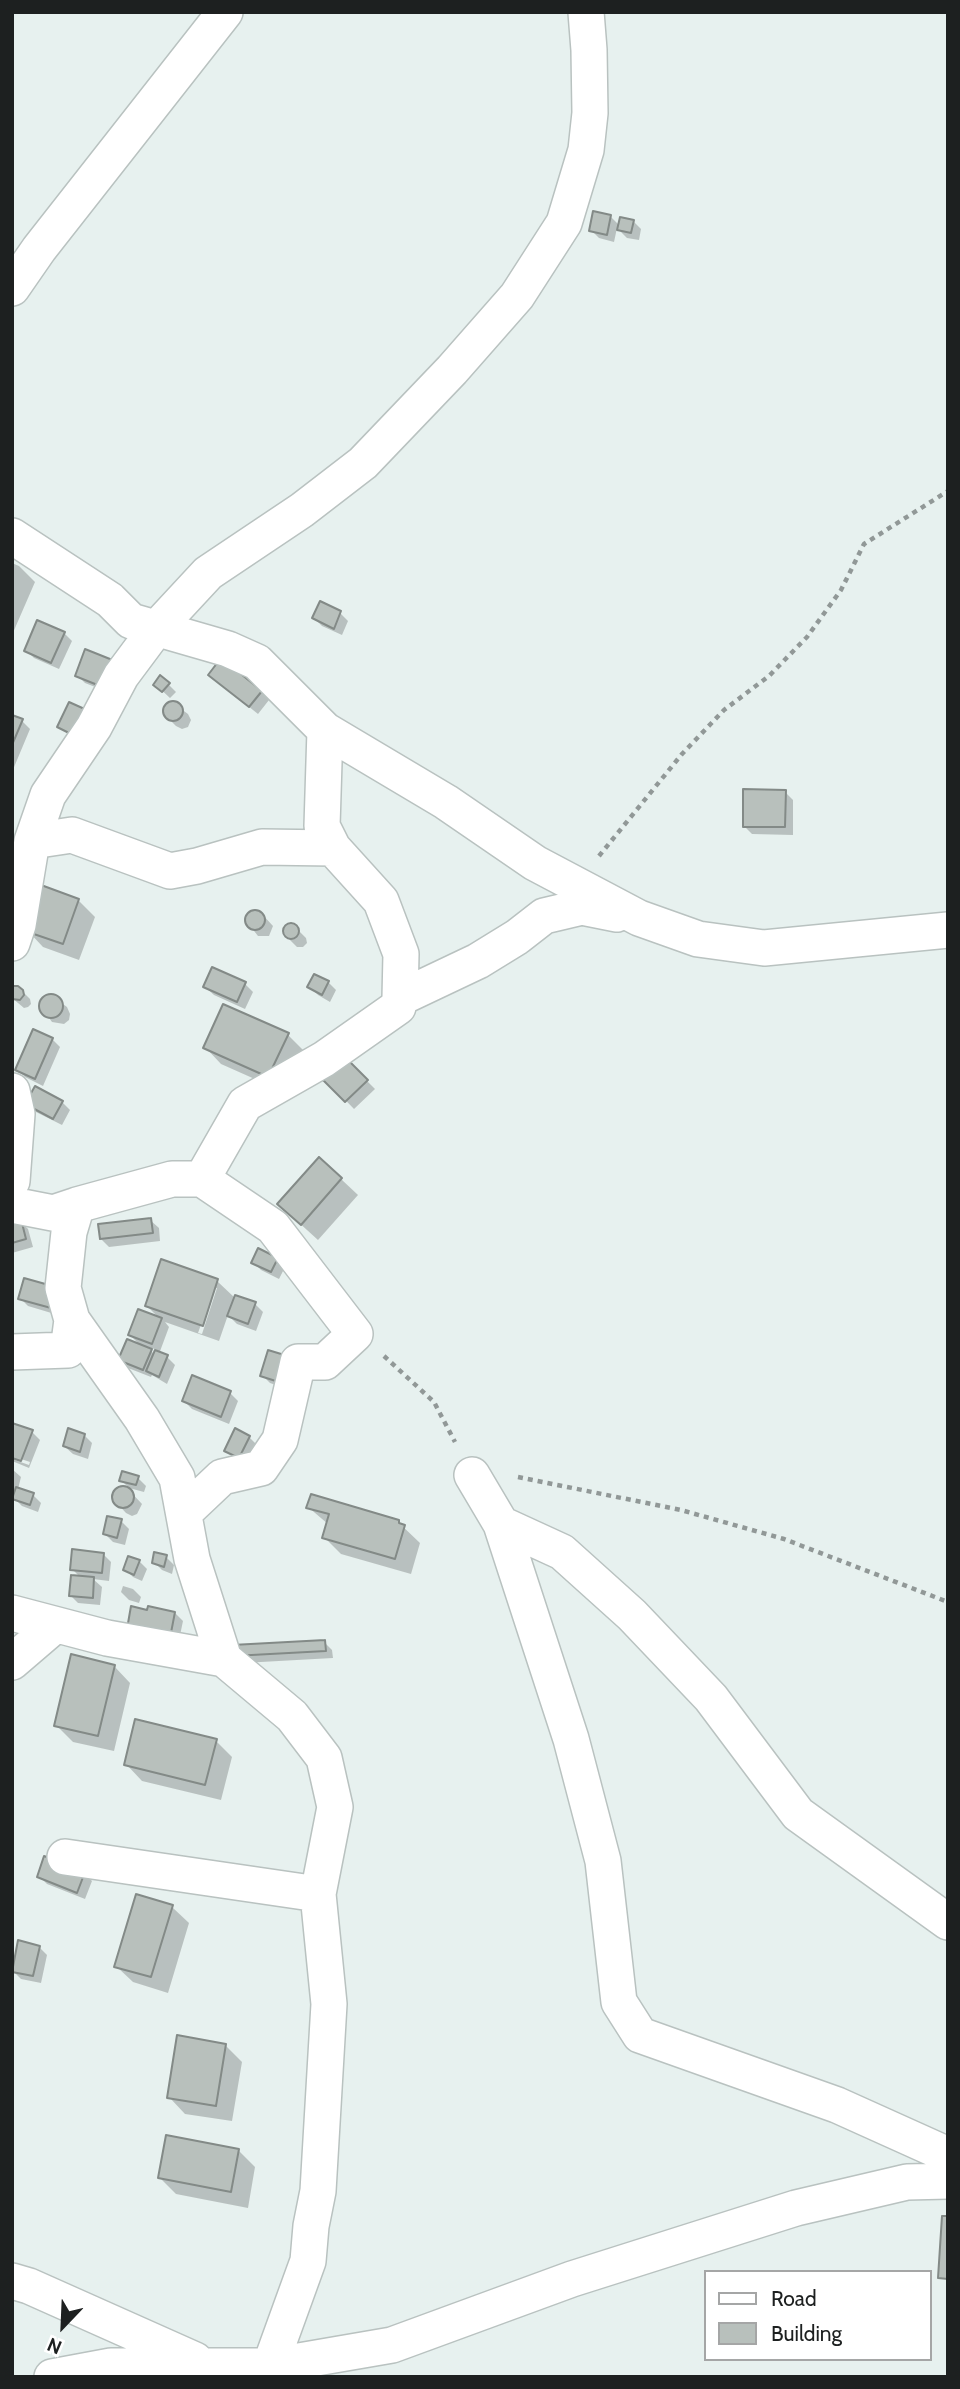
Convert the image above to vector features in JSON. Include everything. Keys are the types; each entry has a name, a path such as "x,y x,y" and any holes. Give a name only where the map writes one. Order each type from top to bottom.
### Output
{"street":[{"path":"12,288 39,249 225,12"},
{"path":"14,931 32,841 48,795 94,727 121,676 156,629 208,573 302,510 363,463 452,370 517,296 564,223 586,150 590,113 586,12"},
{"path":"12,536 110,600 131,621 228,649 257,663 325,730 446,802 536,863 639,918"},
{"path":"202,1179 244,1104 324,1059 398,1006 401,954 381,901 332,848 322,826 325,730"},
{"path":"32,841 72,835 170,871 262,847 332,848"},
{"path":"400,998 478,961 517,937 544,916 582,907 639,918 698,939 764,948 948,930"},
{"path":"12,1091 17,1114 12,1181"},
{"path":"12,1205 53,1213 172,1179 202,1179 273,1227 355,1334 325,1362 298,1362 280,1440 261,1468 222,1477 185,1512"},
{"path":"77,1205 69,1232 63,1288 72,1320 142,1419 177,1478 192,1559 224,1659"},
{"path":"12,1352 68,1350 72,1320"},
{"path":"472,1475 501,1524 571,1739 603,1861 619,2002 640,2035 837,2105 948,2155"},
{"path":"501,1524 562,1552 632,1615 711,1698 798,1814 948,1922"},
{"path":"12,1613 107,1639 224,1659 292,1716 324,1758 335,1807 318,1894 329,2004 317,2191 311,2225 309,2261 270,2366"},
{"path":"12,1662 54,1626"},
{"path":"65,1857 318,1894"},
{"path":"333,2376 392,2345 572,2279 796,2208 907,2182 948,2181"},
{"path":"12,2281 29,2286 209,2371"},
{"path":"51,2377 111,2366 209,2371 270,2366 392,2345"}],"path":[{"path":"576,884 682,754 724,710 769,676 807,637 841,590 864,544 948,491"},
{"path":"355,1334 400,1368 435,1402 472,1475 523,1478 681,1510 784,1539 948,1602"}],"building":[{"path":"593,211 611,215 607,235 589,231"},
{"path":"620,217 634,220 631,233 617,230"},
{"path":"320,601 341,611 334,629 312,618"},
{"path":"37,620 65,632 51,663 24,651"},
{"path":"85,649 115,661 105,688 75,676"},
{"path":"221,658 262,691 249,707 208,675"},
{"path":"160,675 170,683 162,692 153,685"},
{"path":"173,701 180,704 183,711 180,718 173,721 166,718 163,711 166,704"},
{"path":"69,702 89,711 77,737 57,727"},
{"path":"12,715 23,719 12,745"},
{"path":"743,789 786,790 785,827 743,827"},
{"path":"41,885 79,899 63,944 25,931"},
{"path":"251,910 259,910 265,920 259,930 251,930 245,924 245,916"},
{"path":"288,923 294,923 299,931 297,937 288,939 283,934 283,928"},
{"path":"212,967 246,982 237,1002 203,987"},
{"path":"314,974 329,981 322,995 307,987"},
{"path":"12,986 23,990 24,995 20,1000 12,999"},
{"path":"51,994 59,998 63,1006 59,1014 51,1018 43,1014 39,1006 43,998"},
{"path":"223,1004 289,1033 268,1077 203,1048"},
{"path":"33,1029 53,1038 35,1079 15,1070"},
{"path":"346,1058 368,1080 345,1102 323,1080"},
{"path":"35,1086 63,1101 53,1119 25,1104"},
{"path":"319,1157 342,1178 301,1225 277,1204"},
{"path":"151,1218 153,1233 100,1239 98,1224"},
{"path":"21,1219 26,1239 12,1243 12,1222"},
{"path":"258,1248 278,1258 271,1272 251,1263"},
{"path":"161,1259 218,1279 203,1326 145,1306"},
{"path":"24,1278 56,1287 51,1308 18,1299"},
{"path":"235,1295 256,1302 248,1324 227,1316"},
{"path":"138,1309 162,1318 152,1344 128,1335"},
{"path":"127,1339 152,1349 143,1370 118,1360"},
{"path":"155,1350 168,1355 159,1377 146,1371"},
{"path":"268,1350 291,1357 282,1383 260,1376"},
{"path":"192,1375 231,1391 221,1417 182,1401"},
{"path":"12,1423 33,1430 21,1461 12,1458"},
{"path":"68,1428 85,1434 80,1452 63,1446"},
{"path":"235,1428 250,1436 239,1458 224,1451"},
{"path":"122,1471 139,1476 136,1485 119,1481"},
{"path":"123,1486 131,1489 134,1497 131,1505 123,1508 115,1505 112,1497 115,1489"},
{"path":"16,1487 34,1493 30,1505 12,1499"},
{"path":"311,1494 399,1520 399,1523 405,1525 395,1559 322,1538 329,1514 306,1508"},
{"path":"107,1516 122,1519 117,1538 103,1534"},
{"path":"72,1549 104,1553 102,1573 70,1570"},
{"path":"154,1552 167,1555 164,1567 152,1563"},
{"path":"128,1556 140,1560 134,1575 123,1570"},
{"path":"71,1575 94,1577 93,1598 69,1596"},
{"path":"131,1606 147,1610 148,1606 175,1612 170,1638 127,1629"},
{"path":"325,1640 326,1651 233,1656 232,1645"},
{"path":"71,1654 115,1665 98,1736 54,1726"},
{"path":"135,1719 217,1739 205,1785 124,1765"},
{"path":"44,1856 85,1872 77,1893 37,1877"},
{"path":"136,1894 173,1905 151,1977 114,1967"},
{"path":"18,1940 40,1946 33,1976 12,1972"},
{"path":"177,2035 226,2044 216,2106 167,2098"},
{"path":"166,2135 239,2149 231,2192 158,2178"},
{"path":"942,2216 948,2216 948,2279 938,2278"}]}
